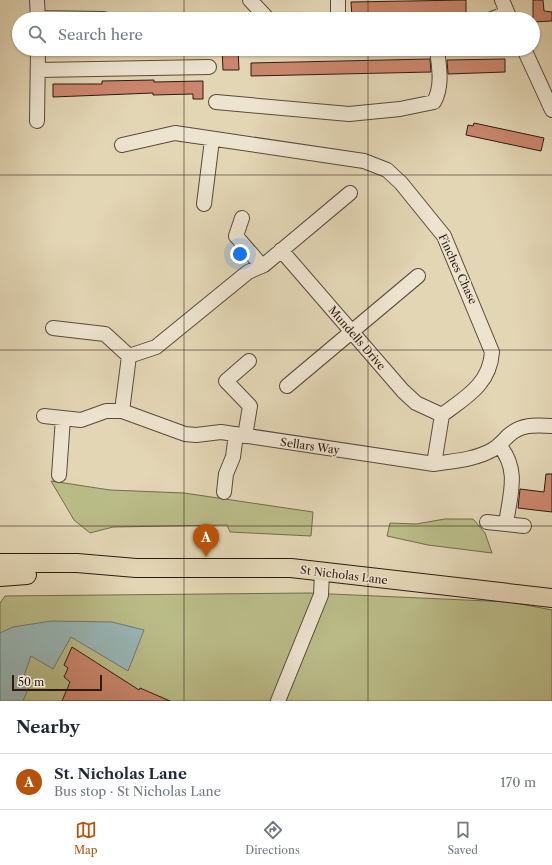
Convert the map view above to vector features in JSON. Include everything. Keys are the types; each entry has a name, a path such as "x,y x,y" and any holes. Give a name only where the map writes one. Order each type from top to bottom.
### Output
{"main road":[{"name":"St Nicholas Lane","path":"0,563 77,563 136,568 291,568 552,598"},
{"name":"St Nicholas Lane","path":"0,577 84,574 136,568"}],"street":[{"path":"37,0 38,12"},
{"path":"250,0 261,12"},
{"path":"338,0 338,12"},
{"path":"502,0 507,12"},
{"path":"37,121 38,56"},
{"path":"216,102 348,114 400,109 434,102 438,94 440,82 438,56"},
{"path":"527,56 552,110"},
{"path":"38,70 209,67"},
{"name":"Finches Chase","path":"122,146 174,133 212,140 364,161 387,170 425,210 444,236 487,334 492,352 490,367 482,383 442,415"},
{"path":"204,204 212,140"},
{"path":"129,356 156,346 248,272 262,266 350,193"},
{"path":"242,218 236,236 262,266"},
{"name":"Mundells Drive","path":"281,250 402,391 416,403 442,415"},
{"path":"287,386 418,276"},
{"path":"53,328 105,334 129,356"},
{"path":"122,411 129,356"},
{"path":"224,492 226,474 250,406 226,381 249,361"},
{"name":"Sellars Way","path":"44,416 81,420 106,411 122,411 185,434 196,435 221,432 434,464 476,456 492,450 514,430 521,427 533,425 552,426"},
{"path":"434,464 442,415"},
{"path":"59,475 63,418"},
{"path":"499,445 508,455 513,471 506,524"},
{"path":"487,522 524,526"},
{"path":"278,701 321,595 322,572"}],"green space":[{"path":"51,481 110,490 184,493 313,512 311,536 230,532 227,525 113,527 90,533 74,520"},
{"path":"445,519 473,519 485,533 492,553 428,545 387,536 390,523 416,524"},
{"path":"309,593 510,602 552,610 552,701 0,701 0,603 5,596"}],"water":[{"path":"51,621 112,622 144,630 128,671 71,637 53,669 31,656 24,676 32,679 23,701 0,701 0,633 13,627"}],"building":[{"path":"466,0 466,12 352,12 351,2"},
{"path":"533,0 543,0 544,11 552,12 552,21 540,22 540,12 533,12"},
{"path":"222,56 238,56 239,70 223,70"},
{"path":"430,59 431,72 251,76 251,63"},
{"path":"505,59 505,72 448,74 447,60"},
{"path":"154,80 154,82 203,81 203,99 193,99 193,94 153,95 153,93 53,97 53,84 102,84 102,81"},
{"path":"474,123 544,138 541,151 466,135 468,125 473,126"},
{"path":"546,474 552,474 552,512 518,508 520,489 544,492"},
{"path":"72,647 139,690 140,688 170,701 62,701 70,682 64,677 68,668 64,665"}],"place":[{"name":"St. Nicholas Lane","path":"206,557"}]}
